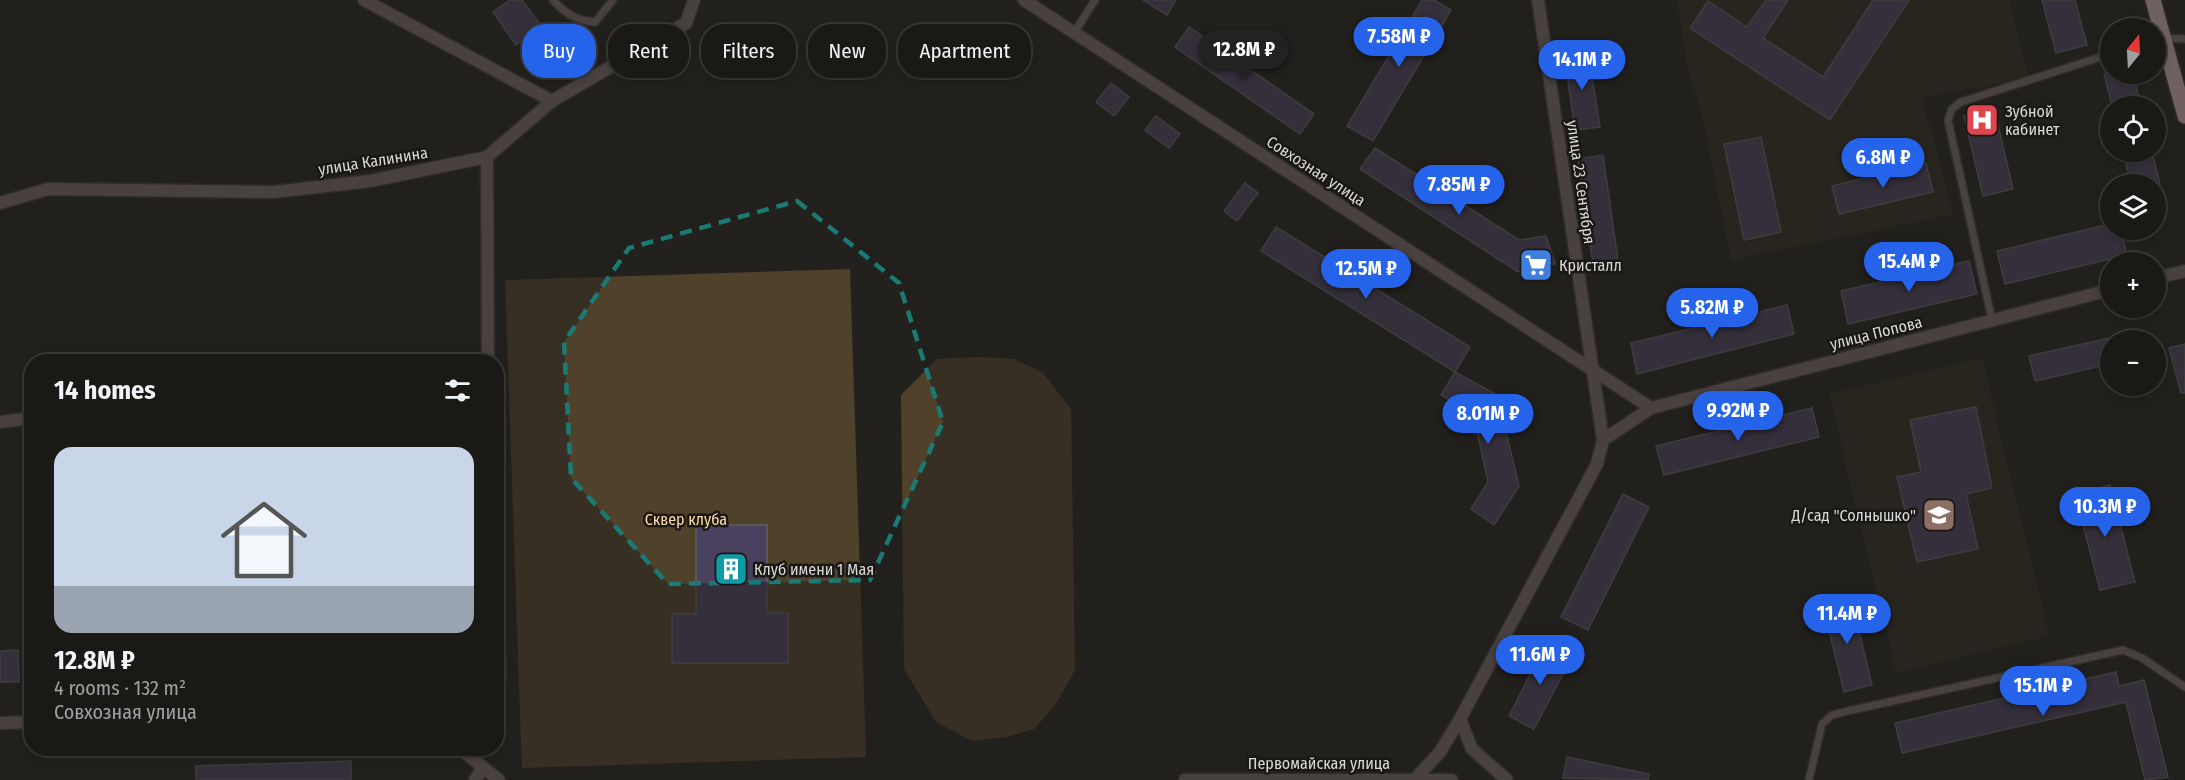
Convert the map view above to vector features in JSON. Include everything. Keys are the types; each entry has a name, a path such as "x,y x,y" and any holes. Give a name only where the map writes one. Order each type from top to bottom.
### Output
{"main road":[{"path":"2153,0 2156,18"},
{"path":"2166,60 2185,116"}],"street":[{"path":"364,0 552,100"},
{"name":"улица Калинина","path":"0,203 48,189 274,192 370,181 486,157 552,100 686,23 694,0"},
{"name":"Совхозная улица","path":"1024,0 1651,408"},
{"name":"улица 23 Сентября","path":"1415,778 1440,752 1460,719 1596,464 1603,440 1538,0"},
{"path":"486,157 488,354"},
{"path":"2166,276 2185,271"},
{"name":"улица Попова","path":"1651,408 2100,293"},
{"path":"1603,440 1651,408"},
{"path":"0,422 24,419"},
{"path":"1460,719 1472,749 1507,780"},
{"path":"0,723 24,722"},
{"path":"468,756 482,769 499,780"},
{"path":"475,780 482,769"},
{"name":"Первомайская улица","path":"1185,780 1415,778 1452,780"}],"lane":[{"path":"553,0 566,14 579,21 595,22 613,0"},
{"path":"1074,33 1095,0"},
{"path":"2166,39 2185,39"},
{"path":"1992,320 1948,120 1952,109 1960,102 2100,57"},
{"path":"1809,780 1822,724 1832,715 1848,711 2123,650 2142,658 2185,687"}],"highlighted area":[{"path":"797,201 899,283 943,422 870,580 668,584 571,478 564,342 629,248"}],"shaded area":[{"path":"1677,0 2010,0 2029,78 1922,98 1954,214 1731,260 1701,110 1689,75"},
{"name":"Д/сад \"Солнышко\"","path":"1982,358 2049,636 1896,673 1829,394"}],"green space":[{"name":"Сквер клуба","path":"850,269 866,757 522,768 505,280"},
{"path":"978,357 1014,359 1043,373 1071,409 1075,670 1056,704 1034,729 1006,737 972,741 936,722 904,669 901,395 937,359"}],"building":[{"path":"510,0 522,0 540,24 522,24 522,41 516,45 493,12"},
{"path":"1143,0 1176,0 1167,15"},
{"path":"1422,0 1434,0 1451,10 1373,141 1347,126"},
{"path":"1766,0 1788,0 1763,38 1823,77 1873,0 1909,0 1830,120 1690,28 1708,1 1747,27"},
{"path":"2042,0 2075,0 2087,45 2056,53"},
{"path":"1189,27 1314,114 1300,134 1175,47"},
{"path":"1588,51 1600,127 1575,130 1564,55"},
{"path":"1111,83 1129,97 1114,116 1096,102"},
{"path":"2106,84 2136,84 2138,96 2110,96"},
{"path":"1994,108 2013,189 1983,196 1964,116"},
{"path":"1156,116 1180,134 1169,148 1145,130"},
{"path":"1761,137 1781,232 1744,240 1724,144"},
{"path":"1375,148 1519,240 1546,236 1555,264 1518,272 1360,169"},
{"path":"1603,155 1619,267 1594,271 1578,159"},
{"path":"2126,162 2154,162 2158,174 2128,174"},
{"path":"1926,163 1933,192 1839,214 1832,186"},
{"path":"1245,183 1258,193 1237,221 1224,211"},
{"path":"2100,226 2100,240 2123,240 2126,252 2100,252 2100,261 2005,284 1997,251"},
{"path":"1276,227 1470,347 1455,372 1261,251"},
{"path":"1969,261 1977,294 1848,324 1841,291"},
{"path":"1787,305 1794,334 1637,374 1631,343"},
{"path":"2100,340 2100,366 2035,381 2029,356"},
{"path":"2185,344 2185,393 2181,393 2169,348"},
{"path":"1455,372 1497,395 1519,486 1494,525 1471,509 1488,482 1473,413 1441,395"},
{"path":"1976,407 1992,488 1966,494 1978,549 1917,562 1897,477 1921,472 1910,420"},
{"path":"1812,408 1819,437 1664,475 1656,446"},
{"path":"2110,485 2135,582 2100,590 2075,494"},
{"path":"1623,494 1649,507 1588,630 1561,617"},
{"name":"Клуб имени 1 Мая","path":"696,525 767,525 767,613 788,613 788,663 672,663 672,614 696,614"},
{"path":"1851,598 1872,685 1844,692 1823,605"},
{"path":"1546,643 1572,657 1534,729 1509,716"},
{"path":"18,650 19,682 0,682 0,651"},
{"path":"2116,672 2119,686 2144,680 2168,777 2145,780 2126,702 1902,753 1895,723"},
{"path":"1567,757 1649,774 1648,780 1563,778"},
{"path":"351,761 351,780 196,780 196,766"}],"place":[{"name":"Зубной кабинет","path":"1982,120"},
{"name":"Кристалл","path":"1536,265"},
{"name":"Д/сад \"Солнышко\"","path":"1939,515"},
{"name":"Клуб имени 1 Мая","path":"731,569"}]}
